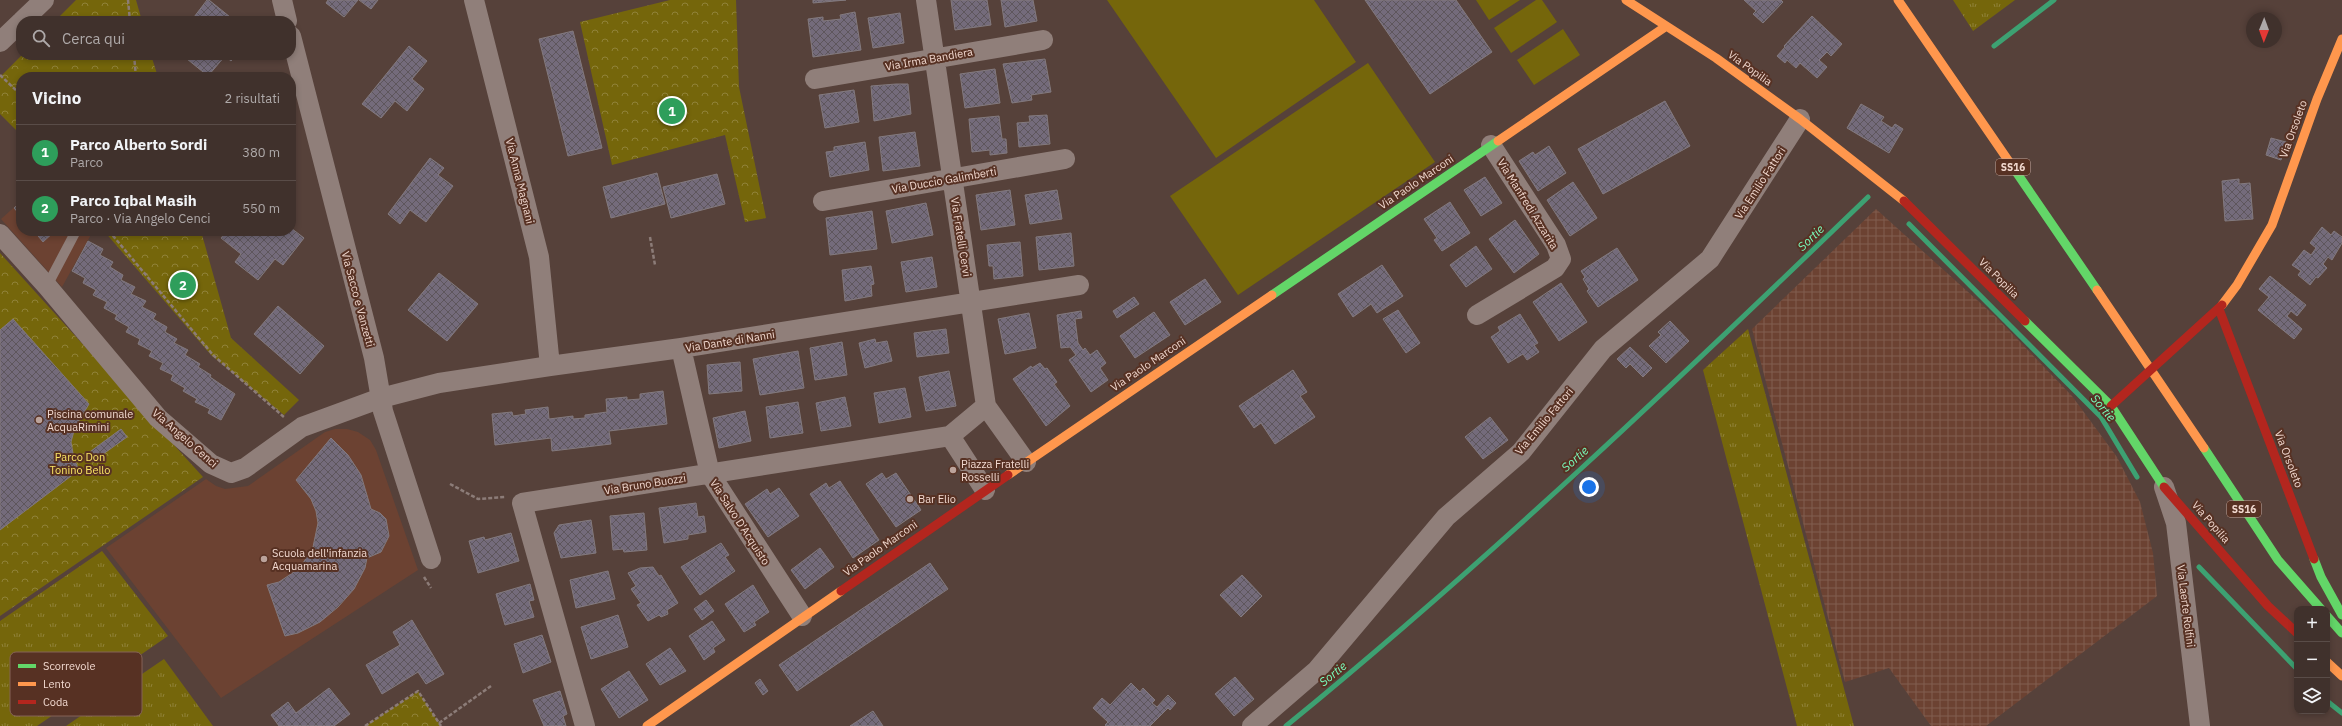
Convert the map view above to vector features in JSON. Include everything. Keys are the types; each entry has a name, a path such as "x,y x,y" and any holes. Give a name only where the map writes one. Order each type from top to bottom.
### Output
{"street":[{"path":"26,16 44,0"},
{"path":"282,0 286,16"},
{"name":"Via Anna Magnani","path":"474,0 539,258 550,366"},
{"name":"Via Fratelli Cervi","path":"926,0 936,58 952,178 972,302 986,406 1026,462"},
{"name":"Via Popilia","path":"1626,0 1665,27 1716,58 1800,119 1900,197 2111,406 2164,487 2268,606 2294,630"},
{"name":"SS16","path":"1898,0 2127,333 2278,560 2318,606"},
{"path":"0,42 16,26"},
{"name":"Via Paolo Marconi","path":"647,726 802,616 985,490 1665,27"},
{"name":"Via Orsoleto","path":"2111,406 2219,309 2237,285 2272,225 2317,99 2342,39"},
{"name":"Via Irma Bandiera","path":"814,79 1043,40"},
{"name":"Via Sacco e Vanzetti","path":"296,55 374,358 383,411 432,559"},
{"name":"Via Emilio Fattori","path":"1252,726 1317,670 1446,517 1521,452 1603,349 1710,259 1800,119"},
{"name":"Via Manfredi Azzarita","path":"1477,315 1554,268 1561,259 1556,245 1491,145"},
{"name":"Via Duccio Galimberti","path":"823,201 1065,159"},
{"name":"Via Angelo Cenci","path":"0,234 47,286 158,418 211,456 226,472 238,472 302,427 381,398"},
{"name":"Via Dante di Nanni","path":"381,398 439,383 681,348 1079,285"},
{"name":"Via Orsoleto","path":"2219,309 2321,577 2342,615"},
{"name":"Via Salvo D'Acquisto","path":"681,348 710,474 802,616"},
{"path":"985,490 950,436 986,406"},
{"name":"Via Bruno Buozzi","path":"522,503 950,436"},
{"name":"Via Laerte Rolfini","path":"2164,487 2176,523 2200,726"},
{"path":"522,503 586,726"},
{"path":"2330,619 2342,633"},
{"path":"2330,665 2342,676"}],"lane":[{"path":"47,286 73,236"}],"path":[{"path":"128,0 130,16"},
{"path":"134,60 136,72"},
{"path":"0,75 16,90"},
{"path":"113,236 213,355 289,421"},
{"path":"650,237 655,265"},
{"path":"450,484 478,498 507,497 522,503"},
{"path":"365,726 418,691 440,724 491,686"}],"shaded area":[{"path":"16,206 16,236 1,219"},
{"path":"1876,209 1997,318 2072,396 2117,457 2140,502 2153,553 2157,596 1986,726 1931,726 1889,668 1845,682 1752,329"},
{"path":"16,236 90,236 62,287"},
{"name":"Scuola dell'infanzia Acquamarina","path":"335,429 347,429 358,432 370,440 376,450 418,570 221,698 106,548 206,479 216,486 225,489 248,486 325,432"}],"green space":[{"path":"76,0 136,0 141,16 60,16"},
{"path":"670,0 736,0 739,87 766,218 745,222 725,135 612,165 580,22"},
{"path":"1107,0 1314,0 1356,62 1216,158"},
{"path":"1476,0 1520,0 1489,20"},
{"path":"1536,0 1542,0 1557,22 1511,53 1494,28"},
{"path":"1953,0 2015,0 1973,31"},
{"path":"1563,29 1580,55 1534,85 1517,60"},
{"path":"17,60 153,60 156,72 16,72 16,130 0,114 0,77"},
{"path":"1368,63 1435,162 1238,295 1170,196"},
{"path":"108,236 202,236 231,338 299,400 284,415 211,355"},
{"name":"Parco Don Tonino Bello","path":"0,253 203,477 0,616"},
{"path":"1748,329 1854,726 1797,726 1703,370"},
{"path":"102,551 168,636 142,654 142,652 10,652 10,716 52,716 37,726 0,726 0,621"},
{"path":"164,659 213,726 66,726 81,716 142,716 142,674"},
{"path":"418,691 441,726 365,726"}],"building":[{"path":"207,0 209,0 229,16 195,16"},
{"path":"328,0 358,0 344,17 326,3"},
{"path":"359,0 378,0 371,9"},
{"path":"813,0 846,0 813,3"},
{"path":"951,0 987,0 991,25 955,30"},
{"path":"1001,0 1033,0 1037,21 1005,27"},
{"path":"1365,0 1456,0 1492,52 1430,94"},
{"path":"1744,0 1781,0 1783,2 1763,23 1753,14 1756,11"},
{"path":"855,12 861,50 813,57 808,19 823,17 823,21 841,19 840,15"},
{"path":"900,13 904,43 873,48 868,18"},
{"path":"1812,16 1842,44 1831,56 1827,52 1819,60 1827,67 1817,78 1800,63 1796,68 1787,60 1785,63 1777,56 1785,47 1784,46"},
{"path":"573,31 602,148 568,156 539,39"},
{"path":"409,46 427,61 412,79 424,89 407,111 395,101 381,118 362,104"},
{"path":"1045,59 1051,92 1031,95 1032,100 1012,103 1003,64"},
{"path":"188,60 222,60 211,72 203,72"},
{"path":"995,69 1000,103 965,108 960,74"},
{"path":"908,84 911,114 874,121 871,86"},
{"path":"854,90 859,122 825,128 819,95"},
{"path":"1665,101 1690,146 1603,194 1578,149"},
{"path":"1861,104 1884,117 1881,121 1892,128 1895,124 1903,129 1889,153 1847,128"},
{"path":"1047,115 1050,144 1019,147 1017,123 1030,122 1029,116"},
{"path":"999,116 1002,139 1006,139 1007,153 990,155 990,150 972,152 969,119"},
{"path":"915,132 920,166 883,171 879,137"},
{"path":"2271,138 2286,142 2281,160 2266,155"},
{"path":"865,142 869,170 830,177 826,152 834,151 834,147"},
{"path":"1549,146 1566,173 1538,191 1519,161 1533,152 1535,155"},
{"path":"430,158 444,168 438,175 453,186 426,222 410,210 400,224 388,214"},
{"path":"657,173 665,204 611,218 603,187"},
{"path":"717,174 725,204 671,218 663,187"},
{"path":"1485,177 1502,203 1481,216 1464,190"},
{"path":"2239,179 2239,184 2250,183 2253,219 2225,221 2222,181"},
{"path":"1573,182 1597,218 1570,236 1547,200"},
{"path":"1010,190 1015,225 981,230 976,195"},
{"path":"1057,190 1062,219 1030,224 1025,195"},
{"path":"1450,202 1470,233 1442,251 1434,240 1437,238 1424,219"},
{"path":"926,203 933,235 892,243 886,211"},
{"path":"872,211 877,249 830,255 826,218"},
{"path":"1515,220 1539,254 1514,273 1489,239"},
{"path":"2322,227 2331,235 2334,231 2342,237 2342,243 2332,260 2328,257 2323,264 2327,268 2318,278 2316,277 2310,285 2298,275 2301,271 2292,265 2304,250 2311,255 2316,248 2310,243"},
{"path":"296,232 304,238 283,265 275,259 258,280 235,262 241,254 221,238 223,236 296,236"},
{"path":"1071,233 1074,266 1039,270 1036,237"},
{"path":"38,236 50,236 43,242"},
{"path":"88,241 103,249 100,255 113,262 110,267 123,275 121,280 135,287 131,294 146,301 142,307 156,314 153,319 167,327 165,332 177,339 174,343 188,350 185,355 200,364 198,367 211,375 210,377 235,394 221,420 208,413 210,409 195,402 197,399 183,391 185,388 171,380 173,375 160,369 163,363 149,356 152,351 138,344 140,339 126,332 129,327 115,319 117,315 104,308 107,302 93,295 96,290 83,283 85,278 72,271"},
{"path":"1020,242 1023,276 994,279 993,266 989,266 987,245"},
{"path":"1476,246 1492,269 1466,287 1450,265"},
{"path":"1617,248 1638,280 1598,307 1587,291 1589,289 1583,279 1585,277 1581,271"},
{"path":"932,257 937,287 906,292 901,262"},
{"path":"1382,265 1403,296 1377,313 1371,304 1353,317 1338,294"},
{"path":"871,266 874,284 871,285 872,296 845,301 842,270"},
{"path":"439,273 478,304 447,341 408,310"},
{"path":"2270,276 2306,305 2297,316 2291,311 2287,316 2302,329 2294,339 2258,310 2269,297 2259,289"},
{"path":"1205,279 1221,302 1185,325 1170,302"},
{"path":"1561,283 1587,322 1559,341 1533,302"},
{"path":"1134,297 1139,304 1117,318 1113,311"},
{"path":"278,306 324,346 300,374 254,334"},
{"path":"1398,310 1420,343 1406,353 1383,319"},
{"path":"1081,311 1082,318 1075,319 1078,343 1083,350 1085,348 1090,355 1097,350 1106,363 1100,368 1108,380 1091,392 1069,360 1076,355 1070,347 1061,348 1057,315"},
{"path":"1154,312 1170,335 1135,358 1120,336"},
{"path":"1029,313 1036,348 1005,354 998,319"},
{"path":"1520,314 1538,343 1534,345 1539,352 1527,360 1523,354 1508,363 1491,337 1500,331 1498,327"},
{"name":"Piscina comunale AcquaRimini","path":"13,319 89,404 75,427 71,442 74,459 79,470 0,530 0,330"},
{"path":"1670,321 1689,341 1666,363 1649,346 1661,335 1658,332"},
{"path":"946,329 949,353 917,357 914,333"},
{"path":"875,339 876,343 887,341 892,361 865,368 859,343"},
{"path":"842,342 847,375 815,380 810,348"},
{"path":"1630,347 1652,368 1643,377 1630,364 1626,368 1617,359"},
{"path":"798,351 804,388 760,395 753,359"},
{"path":"740,362 742,391 709,394 707,365"},
{"path":"1040,363 1045,369 1047,368 1057,382 1054,384 1070,406 1046,426 1013,379 1031,366 1032,368"},
{"path":"1293,370 1307,392 1300,396 1315,417 1275,444 1261,423 1254,428 1239,406"},
{"path":"949,371 956,406 926,411 919,377"},
{"path":"905,388 911,417 879,423 874,393"},
{"path":"663,391 667,424 609,431 611,444 552,451 551,438 495,445 492,414 512,412 513,416 526,414 525,410 548,407 549,419 573,416 573,419 585,418 585,415 607,412 606,399 627,397 627,400 640,399 640,394"},
{"path":"845,397 851,426 821,431 816,403"},
{"path":"798,402 803,433 770,438 766,407"},
{"path":"745,411 751,441 719,448 713,418"},
{"path":"1490,417 1508,440 1483,459 1465,437"},
{"path":"121,429 127,437 92,462 87,454"},
{"path":"331,438 348,455 361,475 371,509 380,513 386,519 389,536 381,552 367,558 365,568 354,589 338,607 320,622 298,633 285,636 267,585 279,582 300,568 313,547 318,523 316,511 311,499 296,480"},
{"path":"882,473 886,479 896,473 921,510 896,527 866,484"},
{"path":"840,481 879,540 853,558 810,494 826,483 829,488"},
{"path":"779,488 799,516 768,537 745,504 767,489 770,494"},
{"path":"696,503 698,517 704,516 706,532 688,535 688,539 664,543 659,508"},
{"path":"644,513 647,550 624,552 623,549 613,550 610,516"},
{"path":"591,520 596,553 561,558 554,533 559,525"},
{"path":"511,533 519,561 478,573 469,541 484,537 485,540"},
{"path":"721,543 729,555 725,557 735,571 700,595 681,567"},
{"path":"820,548 834,567 805,589 791,570"},
{"path":"930,563 948,589 797,691 779,665"},
{"path":"653,567 659,576 661,575 678,603 667,610 668,614 661,617 659,615 648,621 637,605 641,603 631,589 636,586 628,573 640,568"},
{"path":"608,571 615,599 576,608 570,580"},
{"path":"1242,575 1262,596 1241,617 1220,595"},
{"path":"530,584 534,600 529,601 534,617 505,625 496,594"},
{"path":"753,585 769,612 754,622 756,625 744,632 725,604"},
{"path":"706,600 714,611 702,620 694,609"},
{"path":"618,615 628,647 591,659 581,627"},
{"path":"412,620 444,674 426,684 418,672 382,694 366,665 400,645 393,632"},
{"path":"712,621 725,640 713,648 715,652 704,660 689,636"},
{"path":"542,635 551,662 523,673 514,644"},
{"path":"670,648 686,671 660,685 646,664"},
{"path":"629,671 648,700 619,718 601,689"},
{"path":"1235,677 1254,699 1234,716 1215,694"},
{"path":"760,679 768,691 763,695 755,683"},
{"path":"1131,683 1140,692 1143,688 1155,700 1152,703 1157,707 1168,695 1176,703 1170,710 1168,708 1150,726 1106,726 1105,725 1108,722 1093,708 1102,698 1110,705"},
{"path":"329,688 350,714 334,726 279,726 271,715 288,702 296,713"},
{"path":"560,691 567,714 563,716 566,726 544,726 533,700"},
{"path":"873,711 883,726 850,726"}],"waterway":[{"name":"Sortie","path":"1994,46 2054,0"},
{"name":"Sortie","path":"1286,726 1362,663 1510,534 1654,401 1868,197"},
{"name":"Sortie","path":"1909,224 2101,417 2137,477"},
{"name":"Sortie","path":"2199,567 2294,666"},
{"name":"Sortie","path":"2330,703 2342,713"}],"traffic: fast":[{"path":"1272,295 1498,141"},
{"path":"2010,163 2097,290"},
{"path":"2025,321 2111,406 2164,487"},
{"path":"2204,448 2278,560 2318,606"},
{"path":"2314,559 2321,577 2342,615"},
{"path":"2330,619 2342,633"}],"traffic: slow":[{"path":"1626,0 1716,58 1800,119 1904,201"},
{"path":"1898,0 2010,163"},
{"path":"1498,141 1665,27"},
{"path":"2222,305 2237,285 2272,225 2317,99 2342,39"},
{"path":"2097,290 2204,448"},
{"path":"1008,475 1272,295"},
{"path":"647,726 841,591"},
{"path":"2330,665 2342,676"}],"traffic: jam":[{"path":"1904,201 2025,321"},
{"path":"2111,406 2222,305"},
{"path":"2219,309 2314,559"},
{"path":"841,591 1008,475"},
{"path":"2164,487 2268,606 2294,630"}],"place":[{"name":"Parco Alberto Sordi","path":"672,111"},
{"name":"Parco Iqbal Masih","path":"183,285"},
{"name":"Piscina comunale AcquaRimini","path":"39,420"},
{"name":"Piazza Fratelli Rosselli","path":"953,470"},
{"name":"Bar Elio","path":"910,499"},
{"name":"Scuola dell'infanzia Acquamarina","path":"264,559"}]}
